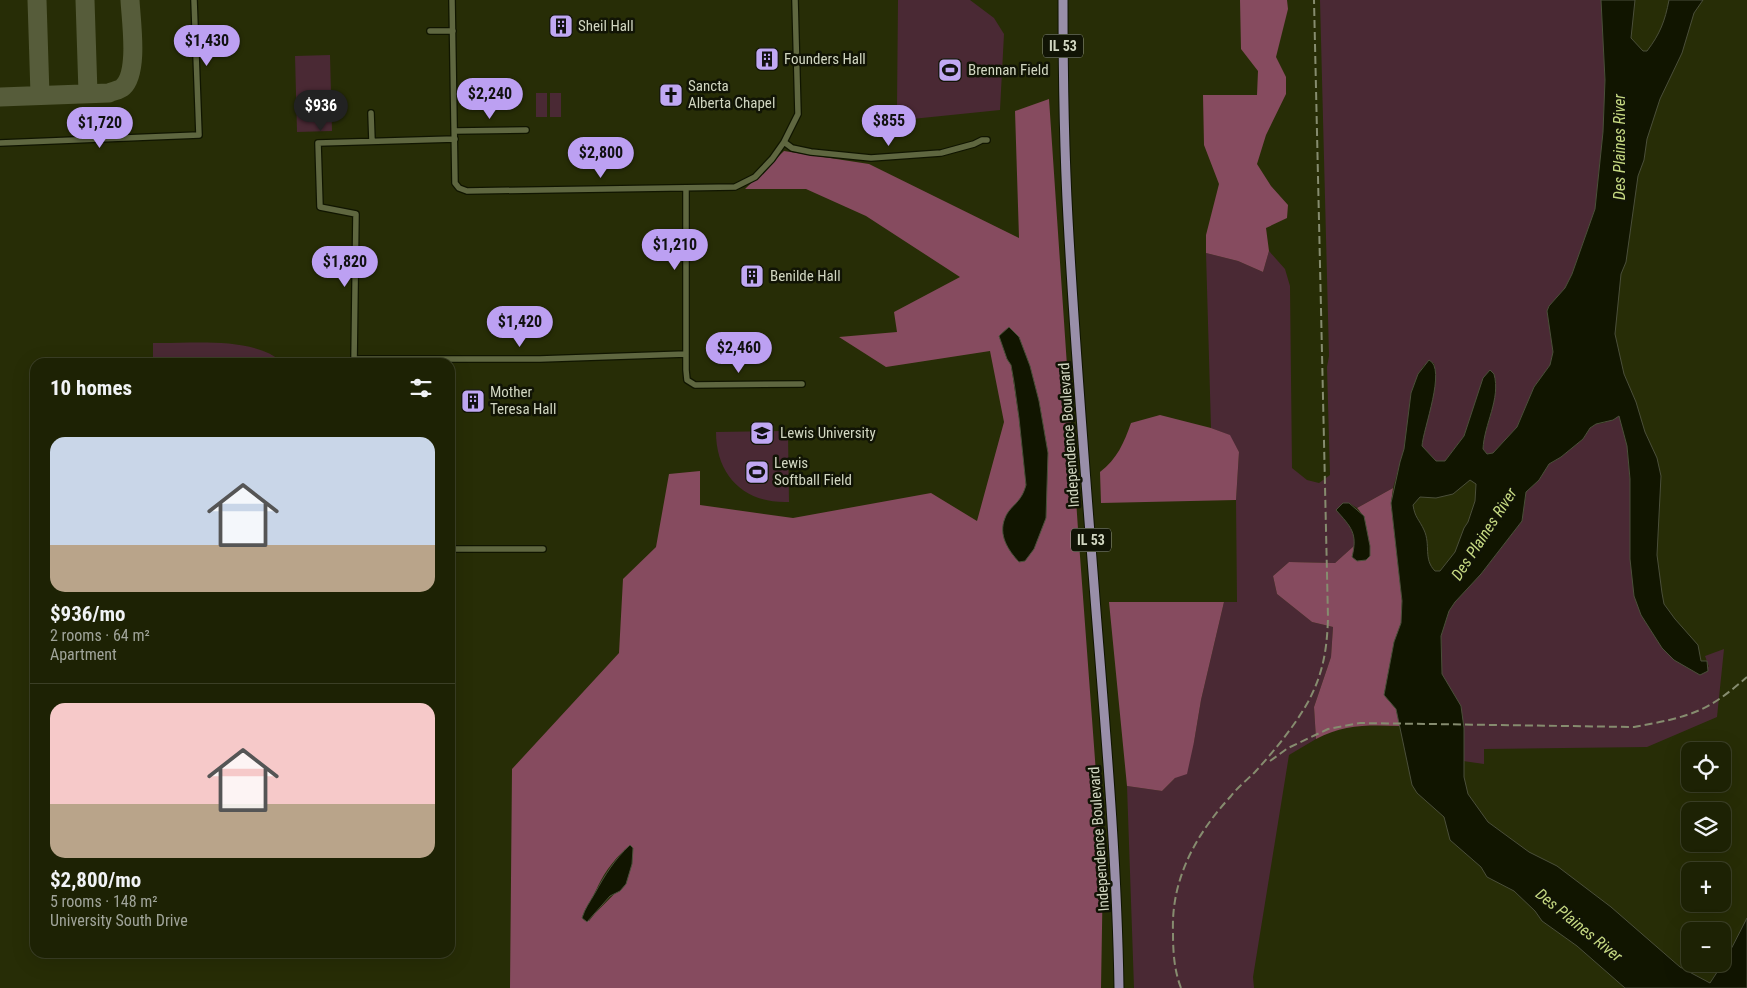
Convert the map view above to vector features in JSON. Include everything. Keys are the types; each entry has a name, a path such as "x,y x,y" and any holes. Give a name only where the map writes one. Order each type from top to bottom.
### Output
{"main road":[{"name":"Independence Boulevard","path":"1063,0 1064,132 1068,218 1081,418 1112,815 1119,988"}],"street":[{"path":"0,143 198,135 194,0"},
{"path":"452,0 455,183 459,188 468,191 735,187 754,177 772,159 784,142 798,114 795,0"},
{"path":"430,31 453,31"},
{"path":"370,114 372,141"},
{"path":"455,131 526,130"},
{"path":"354,358 356,214 320,206 318,143 455,139"},
{"path":"784,142 792,148 811,152 871,158 941,154 987,140"},
{"path":"686,188 686,354 688,380 695,385 802,384"},
{"path":"455,360 686,354"},
{"path":"455,550 543,549"}],"shaded area":[{"name":"Brennan Field","path":"898,0 970,0 994,18 1004,34 1000,110 912,119 897,106"},
{"path":"1240,0 1287,0 1288,9 1276,57 1286,77 1286,94 1266,135 1257,164 1271,186 1288,205 1287,218 1266,228 1269,251 1263,272 1238,261 1206,253 1206,235 1219,184 1204,145 1203,95 1257,95 1258,71 1241,49"},
{"path":"1320,0 1601,0 1605,80 1603,132 1595,209 1572,274 1565,288 1549,306 1547,311 1553,352 1550,365 1534,387 1517,427 1493,453 1487,454 1483,449 1496,380 1480,389 1464,436 1445,461 1436,461 1422,446 1435,384 1434,363 1424,365 1418,374 1411,393 1404,449 1393,488 1357,508 1349,503 1355,545 1335,563 1289,562 1273,576 1277,594 1312,622 1333,627 1331,657 1314,707 1316,739 1289,755 1253,977 1254,988 1134,988 1127,786 1162,791 1175,778 1194,742 1201,700 1224,602 1237,602 1236,500 1239,452 1229,435 1211,428 1206,253 1238,261 1263,272 1269,251 1285,269 1290,286 1292,468 1307,480 1319,483 1330,475 1327,367 1329,356"},
{"path":"330,55 332,131 297,132 295,56"},
{"path":"536,93 547,93 547,117 536,117"},
{"path":"550,93 561,93 561,117 550,117"},
{"path":"1049,99 1103,868 1101,988 510,988 512,769 619,653 623,579 656,547 669,474 700,471 700,505 793,518 931,493 977,521 1004,422 990,351 886,367 839,337 897,332 894,312 960,277 866,216 806,189 745,189 784,151 869,164 1019,238 1015,111","holes":["1009,327 1019,337 1030,366 1039,401 1048,453 1034,549 1020,500 1026,485 1011,365 999,336","630,845 633,849 631,860 623,883 589,921 585,910 601,880 620,854"]},
{"path":"153,343 221,343 255,348 276,358 153,358"},
{"path":"1160,415 1211,428 1230,435 1239,452 1236,500 1101,503 1100,472 1111,462 1119,450 1131,423"},
{"path":"1619,415 1627,446 1630,479 1630,559 1641,615 1709,667 1705,656 1724,649 1717,717 1647,747 1484,749 1484,764 1463,761 1464,728 1449,687 1442,674 1441,636 1449,611 1481,574 1522,521 1526,492 1539,480 1549,464 1583,439 1590,428"},
{"name":"Lewis Softball Field","path":"783,431 788,434 789,502 759,498 736,484 727,474 717,448 716,432"},
{"path":"1393,488 1391,503 1402,600 1401,623 1394,642 1384,695 1396,709 1400,726 1357,726 1326,734 1316,739 1314,707 1331,657 1333,627 1312,622 1277,594 1273,576 1289,562 1335,563 1355,545 1370,546 1365,521 1357,508"},
{"path":"1109,602 1224,602 1201,700 1187,774 1175,778 1162,791 1127,786"}],"water":[{"name":"Des Plaines River","path":"1601,0 1635,0 1631,38 1643,51 1647,51 1661,27 1669,0 1703,0 1694,13 1682,53 1660,99 1647,139 1644,160 1638,176 1626,262 1621,274 1615,334 1624,374 1636,402 1645,432 1657,458 1661,476 1657,555 1664,604 1698,645 1701,661 1707,661 1708,671 1700,675 1674,660 1662,648 1641,615 1634,596 1630,559 1630,479 1627,446 1619,416 1590,428 1583,439 1549,464 1539,480 1526,492 1522,521 1481,574 1449,611 1441,636 1442,674 1461,706 1464,728 1464,777 1468,794 1488,822 1529,852 1557,866 1611,907 1681,968 1681,972 1689,972 1710,983 1717,972 1731,972 1731,949 1747,918 1747,988 1625,988 1577,946 1542,921 1535,911 1514,891 1487,877 1481,867 1450,840 1444,817 1417,793 1412,785 1396,709 1384,695 1394,642 1401,623 1402,601 1391,503 1404,449 1411,393 1418,374 1429,360 1434,365 1436,374 1433,400 1422,446 1436,461 1445,461 1464,436 1483,378 1490,370 1494,374 1496,383 1494,402 1483,449 1487,454 1493,453 1517,427 1534,387 1550,365 1553,352 1547,311 1549,306 1565,288 1572,274 1595,209 1603,132 1605,80","holes":["1470,480 1476,484 1475,501 1455,552 1440,571 1435,571 1429,562 1426,536 1413,505 1420,497 1436,498 1453,494"]},
{"path":"1009,327 1019,337 1030,366 1039,401 1048,453 1046,518 1034,549 1025,561 1019,562 1011,552 1003,536 1005,518 1021,496 1026,485 1011,365 999,336"},
{"path":"1343,503 1349,503 1364,516 1370,546 1370,556 1366,560 1357,561 1352,557 1354,536 1346,521 1336,510"},
{"path":"630,845 633,848 632,864 626,884 620,891 610,896 587,922 582,918 588,905 610,868"}],"taxiway":[{"path":"37,0 40,95"},
{"path":"85,0 88,93"},
{"path":"0,97 109,93 122,88 128,80 133,58 130,0"}],"railway":[{"path":"1181,988 1174,960 1173,912 1176,894 1188,858 1218,811 1262,764 1296,721 1308,702 1321,672 1327,641 1314,0"},
{"path":"1270,761 1288,748 1328,729 1360,723 1634,727 1672,719 1702,709 1722,697 1747,677"}],"place":[{"name":"Sheil Hall","path":"561,26"},
{"name":"Founders Hall","path":"767,59"},
{"name":"Brennan Field","path":"950,70"},
{"name":"Sancta Alberta Chapel","path":"671,95"},
{"name":"Benilde Hall","path":"752,276"},
{"name":"Mother Teresa Hall","path":"473,401"},
{"name":"Lewis University","path":"762,433"},
{"name":"Lewis Softball Field","path":"757,472"}]}
